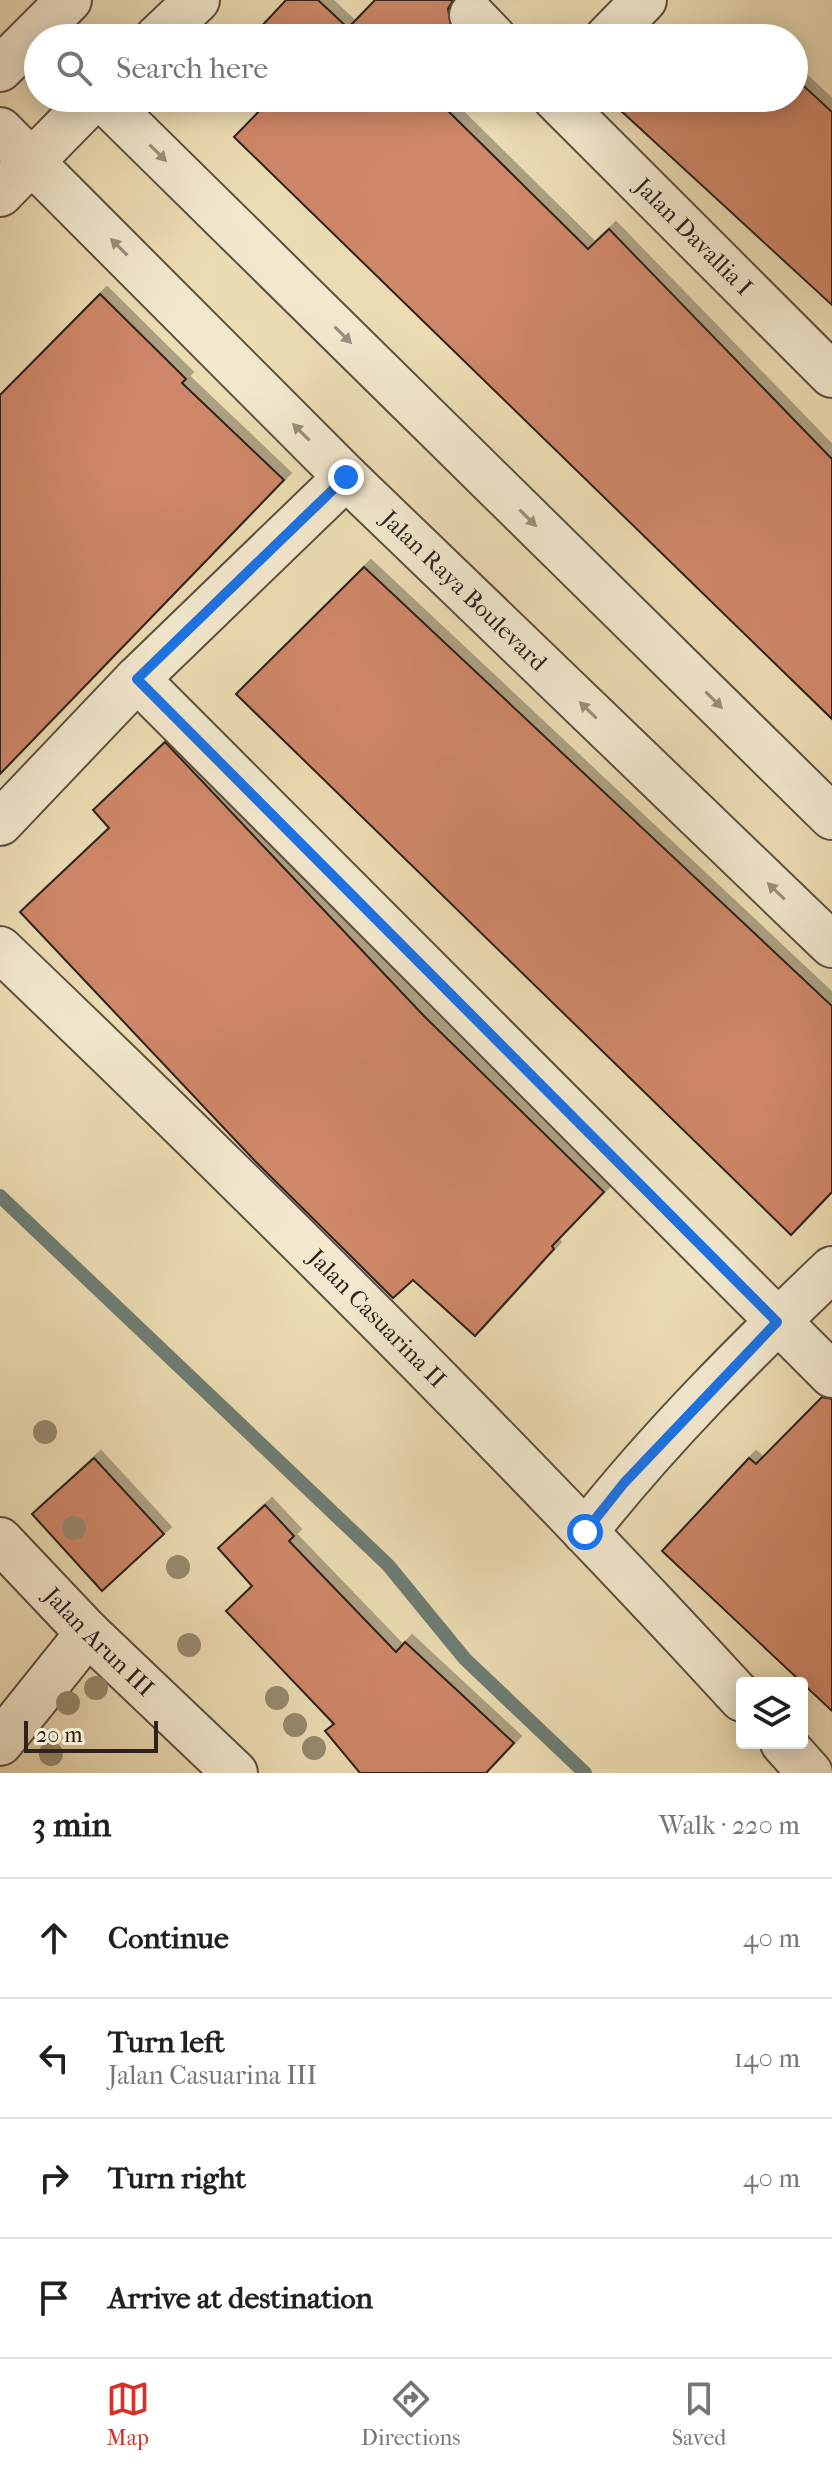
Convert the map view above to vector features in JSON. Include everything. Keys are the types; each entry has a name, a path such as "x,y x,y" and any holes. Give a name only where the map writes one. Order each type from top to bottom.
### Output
{"street":[{"path":"48,24 69,0"},
{"path":"172,24 197,0"},
{"path":"621,24 644,0"},
{"path":"0,69 24,48"},
{"path":"0,194 80,112"},
{"path":"116,112 832,817"},
{"name":"Jalan Davallia I","path":"569,112 832,375"},
{"name":"Jalan Raya Boulevard","path":"0,130 33,159 346,477 832,945"},
{"path":"0,823 137,679 346,477"},
{"path":"137,679 832,1375"},
{"name":"Jalan Casuarina II","path":"0,949 261,1200 585,1532 736,1693"},
{"path":"585,1532 653,1451 832,1269"},
{"name":"Jalan Arun III","path":"0,1540 88,1633 235,1773"},
{"path":"0,1743 88,1633"},
{"path":"788,1749 810,1773"}],"building":[{"path":"286,0 318,0 344,24 264,24"},
{"path":"375,0 453,0 448,9 450,24 352,24"},
{"path":"808,90 832,112 832,305 622,112 808,112"},
{"path":"258,112 449,112 588,249 609,229 832,459 832,719 234,137"},
{"path":"100,294 186,379 182,383 284,480 0,774 0,395"},
{"path":"364,567 832,1006 832,1192 791,1235 236,694"},
{"path":"165,742 424,1016 604,1192 552,1246 554,1249 475,1336 413,1280 393,1298 255,1161 20,912 109,828 93,810"},
{"path":"822,1397 832,1399 832,1711 808,1688 808,1677 796,1677 662,1551 749,1458 756,1464"},
{"path":"94,1458 164,1534 102,1591 32,1514"},
{"path":"265,1505 294,1536 289,1541 396,1652 405,1642 514,1743 486,1773 360,1773 325,1731 334,1724 226,1611 252,1586 218,1548"}],"waterway":[{"path":"0,1196 388,1565 465,1659 585,1773"}],"route":[{"path":"346,477 137,679 777,1322 624,1483 585,1532"}]}
